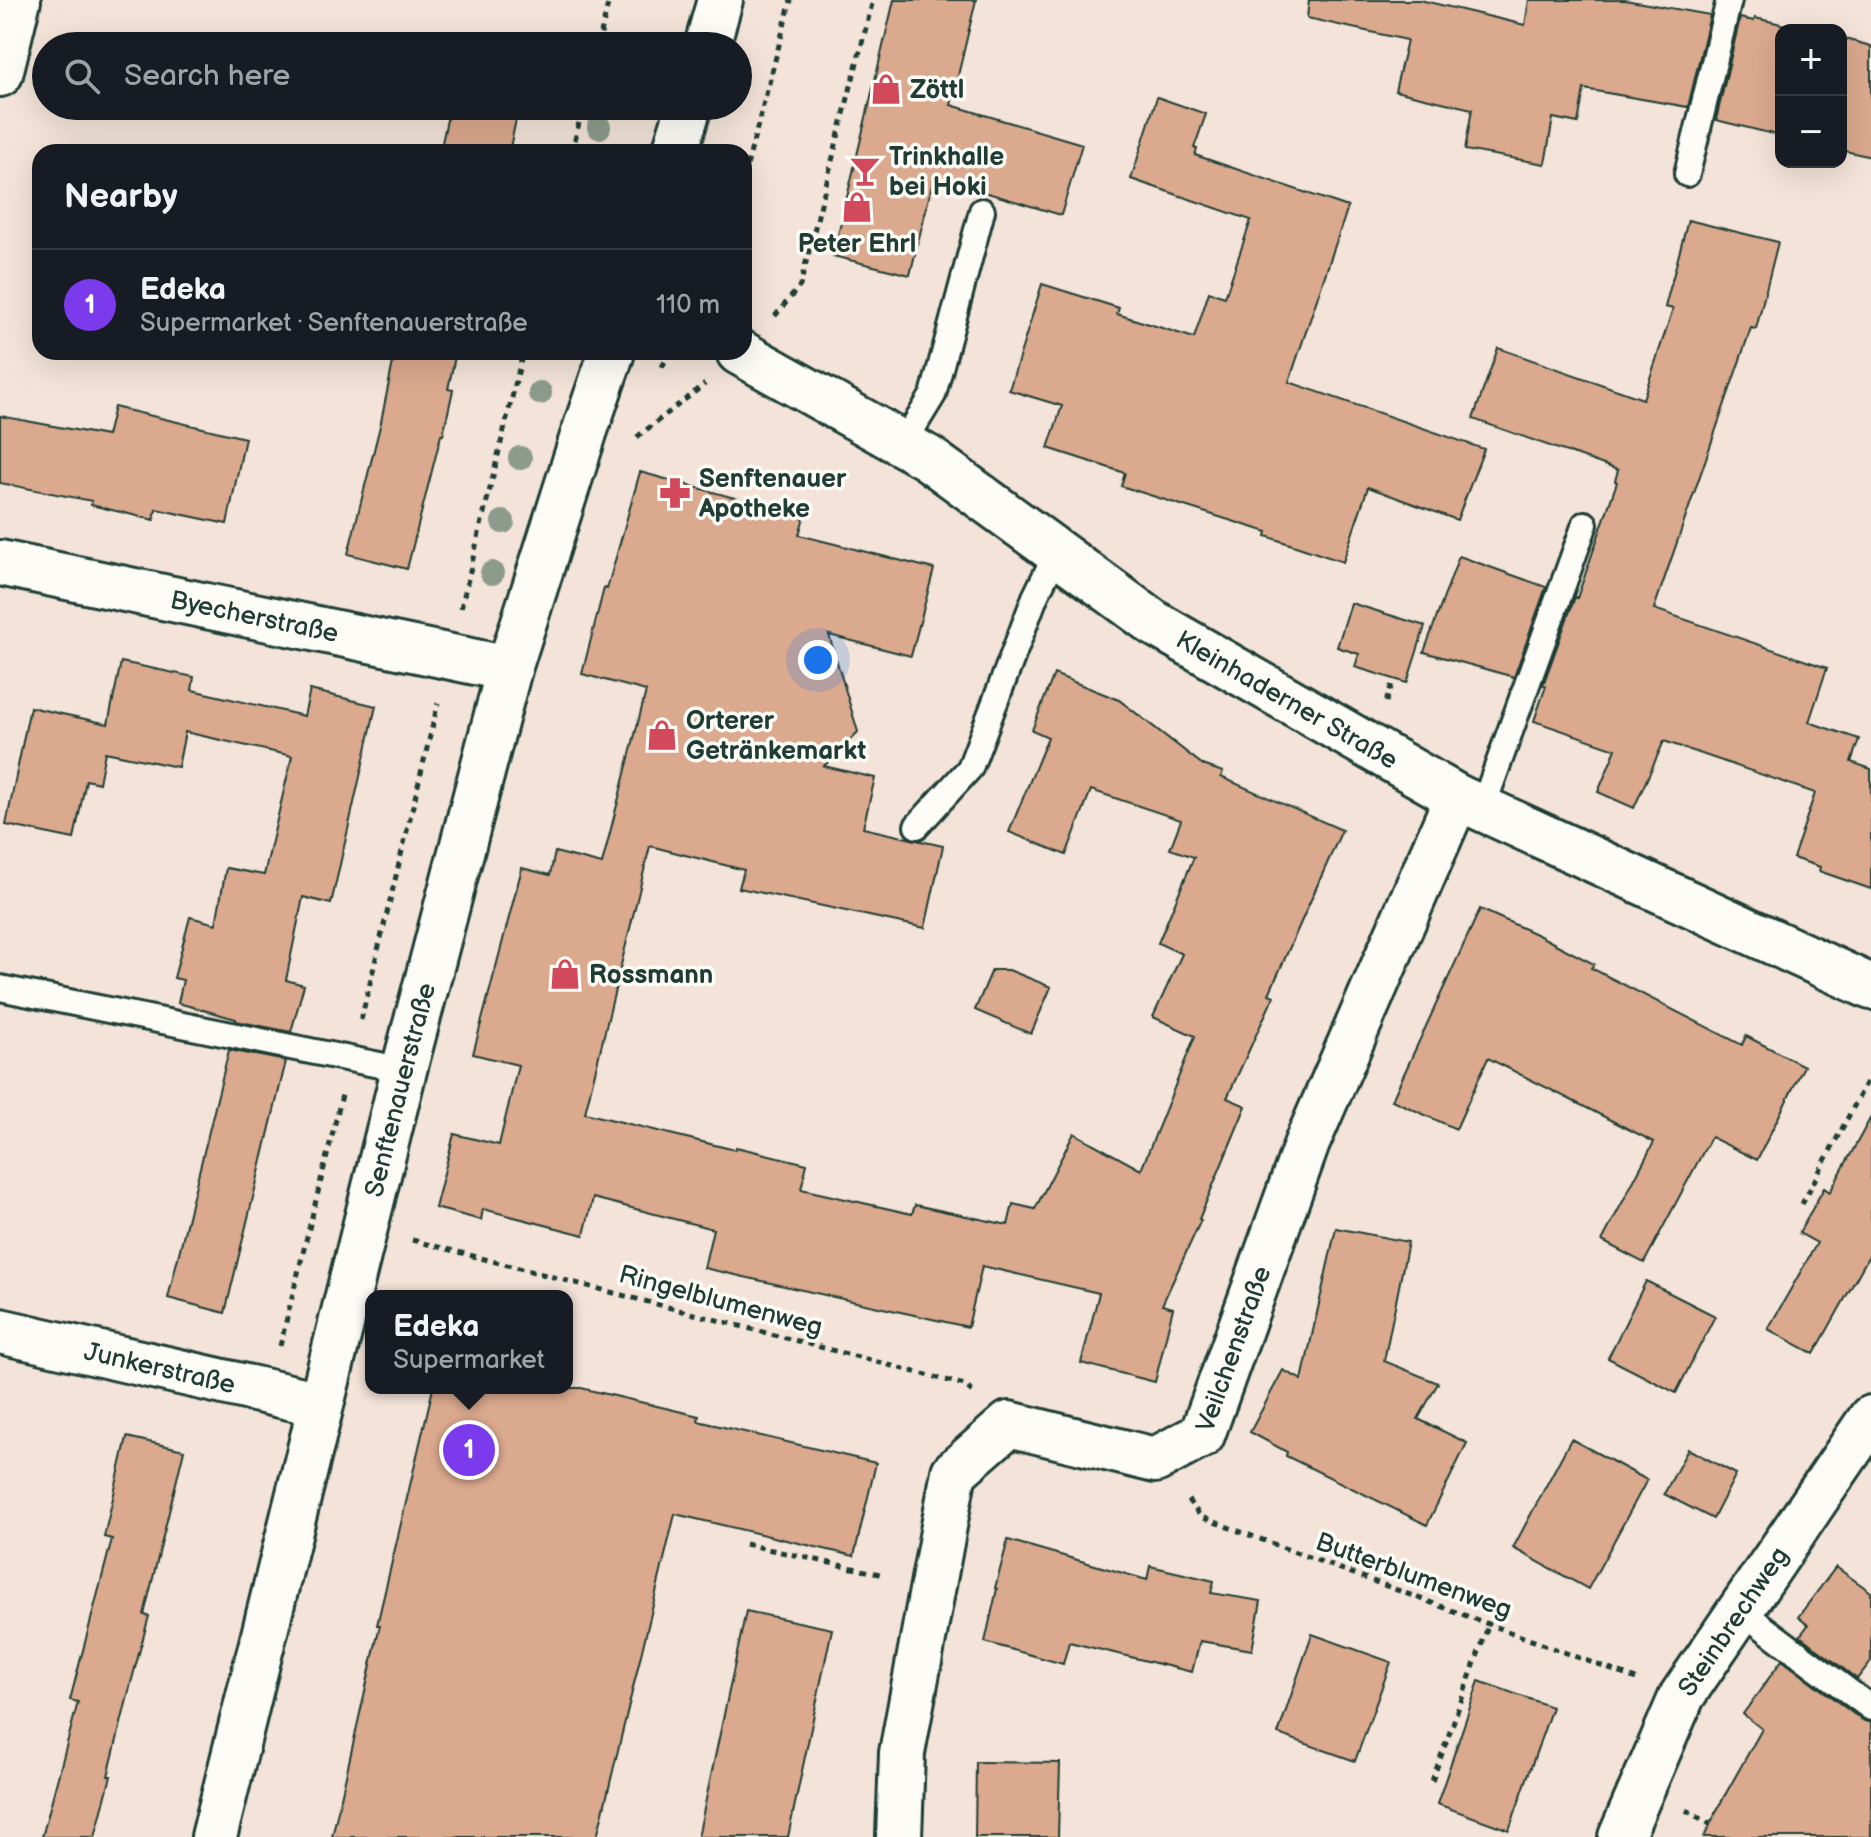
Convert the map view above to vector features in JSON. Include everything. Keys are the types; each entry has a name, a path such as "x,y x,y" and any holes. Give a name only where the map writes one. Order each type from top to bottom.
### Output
{"street":[{"path":"0,74 18,0"},
{"path":"711,32 720,0"},
{"path":"677,144 685,120"},
{"name":"Kleinhaderner Straße","path":"752,359 928,458 1154,623 1469,803 1871,987"},
{"name":"Senftenauerstraße","path":"214,1837 404,1070 509,669 609,360"},
{"name":"Byecherstraße","path":"0,563 509,669"},
{"name":"Veilchenstraße","path":"1155,1460 1202,1435 1307,1143 1469,803"},
{"name":"Junkerstraße","path":"0,1331 320,1404"},
{"name":"Steinbrechweg","path":"1621,1837 1682,1696 1871,1418"},
{"path":"899,1837 902,1753 954,1472 1009,1424 1155,1460"}],"lane":[{"path":"1687,174 1729,0"},
{"path":"903,444 933,395 982,211"},
{"path":"1469,803 1585,524"},
{"path":"917,826 970,768 1035,597 1057,552"},
{"path":"0,988 404,1070"},
{"path":"1740,1610 1871,1708"}],"path":[{"path":"601,32 609,0"},
{"path":"752,147 791,0"},
{"path":"752,341 800,286 873,0"},
{"path":"574,144 580,120"},
{"path":"626,446 732,360"},
{"path":"1802,1204 1871,1074"},
{"name":"Ringelblumenweg","path":"364,1229 965,1385 1009,1424"},
{"name":"Butterblumenweg","path":"1155,1460 1201,1517 1682,1696"},
{"path":"745,1544 884,1575"},
{"path":"1432,1781 1489,1624"},
{"path":"1689,1812 1710,1824"}],"building":[{"path":"894,0 976,0 951,105 1082,144 1061,215 934,177 910,275 833,256"},
{"path":"1309,0 1420,0 1525,25 1529,0 1625,0 1710,15 1688,107 1584,89 1578,123 1553,118 1545,164 1465,150 1472,109 1395,91 1407,40 1307,18"},
{"path":"1740,18 1781,24 1775,24 1775,135 1716,120"},
{"path":"1847,40 1871,46 1871,157 1847,151"},
{"path":"1157,97 1206,114 1194,148 1197,149 1195,155 1348,207 1289,382 1484,449 1457,520 1368,487 1343,562 1266,536 1267,532 1121,486 1125,473 1048,448 1062,406 1009,390 1042,284 1119,308 1117,314 1194,338 1209,292 1225,297 1251,220 1131,179"},
{"path":"447,120 516,120 511,144 442,144"},
{"path":"1688,220 1778,242 1756,329 1751,328 1654,609 1827,668 1809,722 1859,739 1851,762 1871,769 1871,889 1819,871 1820,867 1793,858 1815,793 1664,741 1634,808 1598,792 1616,749 1534,721 1546,686 1543,685 1577,598 1617,482 1618,470 1473,419 1498,348 1643,399 1673,309 1665,307"},
{"path":"393,360 454,360 448,389 453,390 443,435 407,569 348,554"},
{"path":"114,407 245,438 227,524 156,509 154,520 91,505 92,501 0,483 0,416 107,436"},
{"path":"640,472 804,517 799,535 934,569 911,656 829,635 858,732 824,766 875,778 863,828 943,846 925,928 739,888 744,870 650,846 585,1113 735,1150 736,1147 807,1164 801,1189 912,1214 915,1205 1008,1225 1013,1204 1035,1209 1074,1133 1141,1170 1195,1036 1153,1017 1182,954 1158,943 1194,857 1170,849 1181,820 1091,790 1066,855 1009,832 1048,737 1032,730 1054,674 1119,700 1203,765 1223,772 1221,777 1342,830 1269,994 1274,996 1227,1098 1246,1106 1201,1220 1162,1305 1173,1308 1155,1382 1081,1363 1099,1293 982,1266 968,1327 704,1268 713,1229 593,1198 584,1235 483,1209 481,1220 435,1208 454,1134 499,1145 518,1065 473,1054 522,868 550,875 555,852 602,864 646,691 582,674 604,588 607,589"},
{"path":"1459,556 1546,587 1514,677 1424,652"},
{"path":"1351,603 1425,626 1407,683 1355,667 1359,654 1337,647"},
{"path":"121,662 194,677 192,690 304,716 310,690 376,706 331,904 303,897 286,980 304,985 291,1032 236,1021 178,1003 183,980 174,978 190,917 216,924 226,868 264,875 292,756 185,732 178,767 105,752 99,783 86,780 74,839 6,825 30,707 108,724"},
{"path":"1480,909 1594,964 1591,968 1742,1045 1746,1036 1804,1066 1757,1160 1711,1137 1644,1263 1602,1241 1654,1142 1488,1058 1456,1129 1392,1100"},
{"path":"992,970 1009,970 1051,987 1031,1034 975,1010"},
{"path":"229,1050 286,1061 225,1313 168,1298"},
{"path":"1871,1117 1871,1252 1814,1354 1768,1329 1817,1243 1799,1233 1824,1188 1830,1192"},
{"path":"1336,1228 1408,1242 1384,1361 1438,1383 1418,1419 1467,1443 1427,1525 1286,1456 1287,1452 1250,1432 1283,1370 1302,1380"},
{"path":"1646,1281 1715,1316 1676,1393 1608,1358"},
{"path":"573,1388 581,1388 699,1416 698,1421 876,1463 854,1556 675,1514 597,1837 332,1837 380,1625 377,1625 432,1394 573,1394"},
{"path":"127,1437 184,1450 144,1615 149,1616 95,1837 42,1837 78,1702 70,1700 112,1539 104,1537"},
{"path":"1571,1439 1647,1480 1588,1589 1513,1548"},
{"path":"1688,1449 1736,1474 1713,1519 1664,1494"},
{"path":"1008,1540 1147,1580 1150,1566 1214,1581 1211,1593 1261,1601 1252,1650 1200,1641 1192,1672 1069,1642 1063,1664 985,1642"},
{"path":"1836,1567 1871,1592 1871,1661 1857,1679 1800,1636 1808,1625 1798,1617"},
{"path":"746,1611 832,1629 788,1837 698,1837"},
{"path":"1312,1634 1391,1662 1355,1761 1278,1734"},
{"path":"1782,1660 1862,1720 1871,1723 1871,1837 1704,1837 1762,1729 1743,1714"},
{"path":"1479,1681 1552,1707 1509,1830 1437,1804"},
{"path":"976,1762 1060,1763 1058,1837 975,1837"}],"place":[{"name":"Zöttl","path":"886,89"},
{"name":"Trinkhalle bei Hoki","path":"865,171"},
{"name":"Peter Ehrl","path":"857,207"},
{"name":"Senftenauer Apotheke","path":"675,493"},
{"name":"Orterer Getränkemarkt","path":"662,735"},
{"name":"Rossmann","path":"565,974"},
{"name":"Edeka","path":"469,1450"}]}
